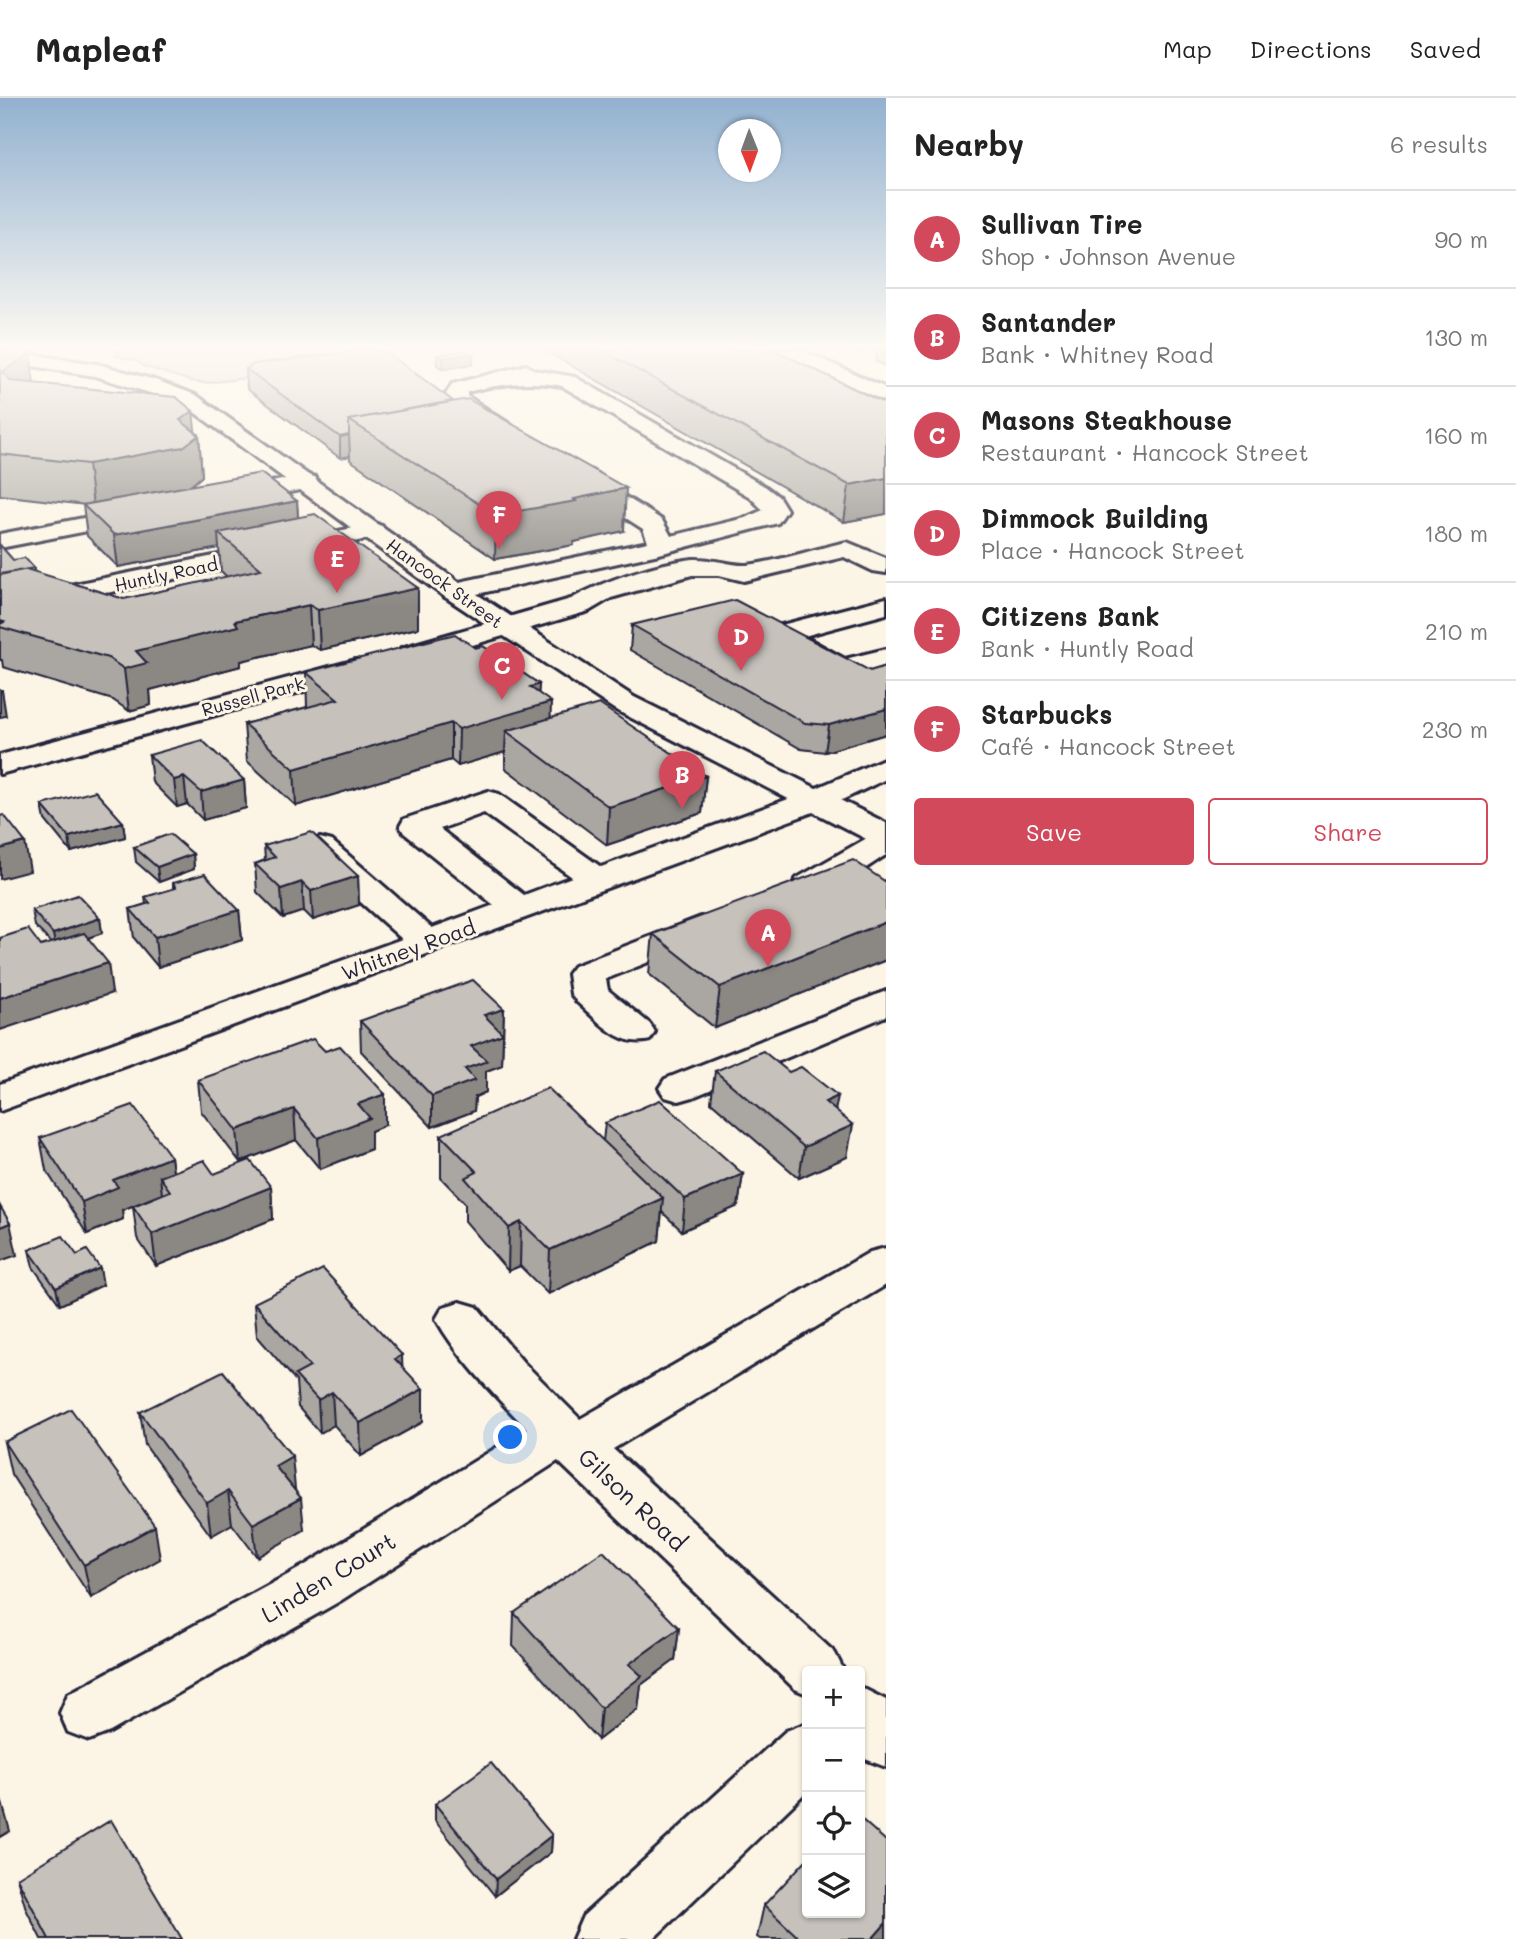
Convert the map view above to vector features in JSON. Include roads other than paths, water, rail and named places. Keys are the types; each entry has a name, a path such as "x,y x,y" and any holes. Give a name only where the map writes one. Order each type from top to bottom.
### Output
{"street":[{"name":"Hancock Street","path":"241,436 454,591 624,703 816,800 886,839"},
{"path":"512,436 516,439"},
{"path":"454,591 701,537 754,523 770,517 775,510 771,502 758,492 662,436"},
{"path":"562,467 645,519 658,533 661,540 659,547"},
{"path":"203,502 307,482"},
{"path":"0,541 163,510"},
{"name":"Huntly Road","path":"0,607 373,531"},
{"name":"Russell Park","path":"0,765 506,627 580,605 614,589 692,568 719,567 744,573 847,548 882,566"},
{"path":"886,606 780,634 842,669 886,657"},
{"name":"Whitney Road","path":"0,1098 816,800 886,767"},
{"path":"519,908 415,826 488,801 596,879"},
{"path":"781,896 820,880 886,839"},
{"path":"316,845 427,942"},
{"path":"636,1032 590,994 587,974 730,916"},
{"path":"680,1088 886,1002"},
{"name":"Linden Court","path":"89,1713 321,1584 570,1439 886,1264"},
{"name":"Gilson Road","path":"460,1319 506,1375 570,1439 810,1666"},
{"path":"865,1719 886,1739"},
{"path":"606,1939 802,1756"}],"place":[{"name":"Starbucks","path":"499,549"},
{"name":"Citizens Bank","path":"337,593"},
{"name":"Dimmock Building","path":"741,671"},
{"name":"Masons Steakhouse","path":"502,700"},
{"name":"Santander","path":"682,809"},
{"name":"Sullivan Tire","path":"768,967"}]}
